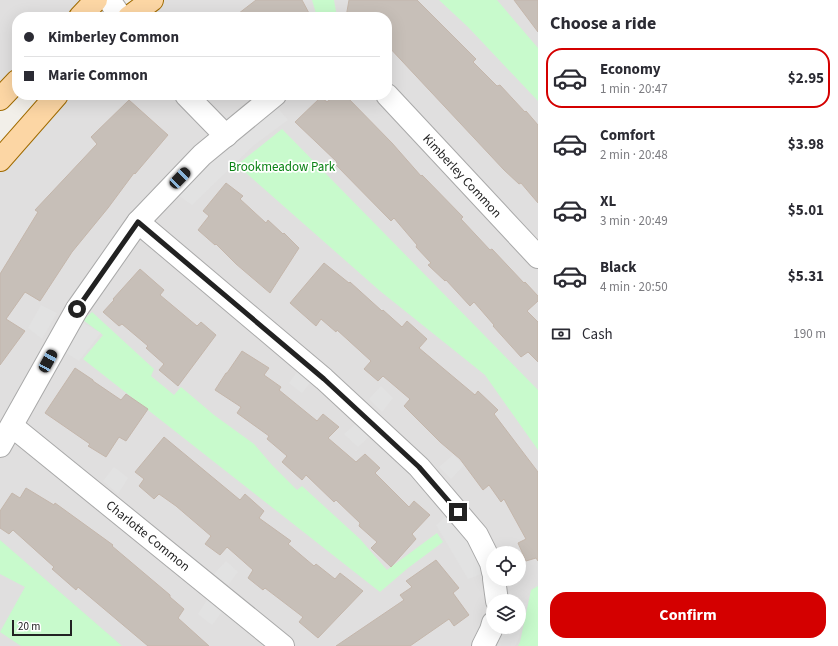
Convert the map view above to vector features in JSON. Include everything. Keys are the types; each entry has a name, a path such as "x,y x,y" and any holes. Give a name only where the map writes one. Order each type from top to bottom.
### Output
{"main road":[{"path":"85,12 96,0"},
{"path":"136,12 152,0"},
{"path":"0,99 12,86"},
{"path":"0,160 54,100"}],"street":[{"path":"109,0 117,12"},
{"path":"191,100 226,136"},
{"path":"0,446 77,309 138,222 202,155 269,100"},
{"name":"Kimberley Common","path":"392,100 538,257"},
{"path":"138,222 324,379 419,467 477,535 486,553"},
{"name":"Charlotte Common","path":"12,426 283,646"},
{"path":"483,646 489,634"}],"shaded area":[{"path":"0,0 96,0 85,12 12,12 12,86 0,99"},
{"path":"152,0 538,0 538,646 0,646 0,160 53,100 392,100 392,12 136,12"},
{"path":"276,106 288,120 254,145 192,205 178,195 242,133"},
{"path":"41,305 57,313 42,339 28,328"},
{"path":"80,321 101,333 79,361 60,349"},
{"path":"300,368 313,379 302,393 289,383"},
{"path":"381,386 393,398 382,412 369,399"},
{"path":"358,422 372,434 358,447 344,434"},
{"path":"453,455 464,465 451,479 439,467"},
{"path":"114,467 128,478 118,494 103,481"},
{"path":"449,514 472,546 484,573 468,579 436,525"},
{"path":"226,561 238,572 228,585 214,574"},
{"path":"207,600 222,612 212,625 198,614"},
{"path":"500,634 520,634 515,646 494,646"}],"green space":[{"path":"312,0 334,0 336,12 316,12"},
{"path":"439,0 497,0 538,48 538,101 468,27"},
{"name":"Brookmeadow Park","path":"282,129 538,390 538,450 485,375 380,291 237,165"},
{"path":"92,312 154,369 151,376 174,395 181,387 214,415 254,444 297,490 302,486 360,539 387,570 437,533 443,542 408,568 380,592 83,359 103,335 83,320"},
{"path":"0,540 122,646 21,646 0,632 25,587 0,574"},
{"path":"538,586 538,646 518,646 522,634 526,634 526,614 531,590"}],"building":[{"path":"256,0 302,0 308,12 240,12"},
{"path":"349,0 417,0 476,59 473,62 497,86 500,85 538,125 538,203 521,183 519,184 504,170 392,50 392,12 347,12"},
{"path":"514,0 538,0 538,32"},
{"path":"129,100 168,135 135,174 134,173 72,252 40,301 25,292 6,319 25,331 0,365 0,274 38,212 35,210 97,144 91,137"},
{"path":"318,100 325,100 327,102 329,100 350,100 392,143 421,176 422,175 463,217 461,219 490,250 492,249 538,296 538,301 527,311 538,322 538,362 528,352 521,357 474,302 470,306 446,280 445,281 428,265 431,263 416,247 417,245 394,218 391,221 335,164 337,162 295,122"},
{"path":"226,183 243,196 240,199 266,223 268,220 299,248 270,293 236,264 216,244 215,245 198,230 209,216 203,211"},
{"path":"324,263 349,283 350,282 402,327 407,321 427,339 419,348 475,395 478,391 498,410 494,414 538,472 538,561 536,558 526,561 526,546 519,546 518,543 526,539 504,499 501,502 489,485 483,490 460,459 440,442 404,406 410,399 383,376 378,381 364,369 371,361 337,330 336,332 321,319 316,326 290,303"},
{"path":"140,269 164,290 160,295 197,326 201,322 216,335 178,386 159,370 164,364 146,348 148,346 122,324 119,326 103,312"},
{"path":"242,351 269,368 264,375 281,387 279,390 317,421 323,414 339,427 328,438 356,462 365,454 380,468 375,473 409,507 414,501 430,515 412,534 416,539 391,567 371,548 377,542 359,526 360,523 336,500 334,502 306,475 302,480 282,462 287,456 267,439 269,436 237,413 241,407 215,390"},
{"path":"75,368 121,400 126,394 148,409 126,441 119,437 106,457 88,446 90,444 45,413"},
{"path":"164,437 240,500 245,494 264,511 259,518 291,541 288,544 314,566 316,564 335,579 340,573 363,591 318,638 299,622 303,617 265,588 263,590 248,578 253,570 227,547 220,555 205,544 211,536 176,506 159,494 154,499 139,486 144,479 135,472"},
{"path":"26,488 54,505 55,503 113,545 112,546 170,595 170,597 184,609 178,618 209,646 148,646 78,587 76,590 52,569 54,567 13,530 9,534 0,528 0,511 12,493 20,498"},
{"path":"436,560 459,588 453,593 469,615 454,626 449,619 410,646 336,646 404,600 400,595 412,587 406,581"}],"route":[{"path":"77,309 138,222 324,379 419,467 458,512"}]}
